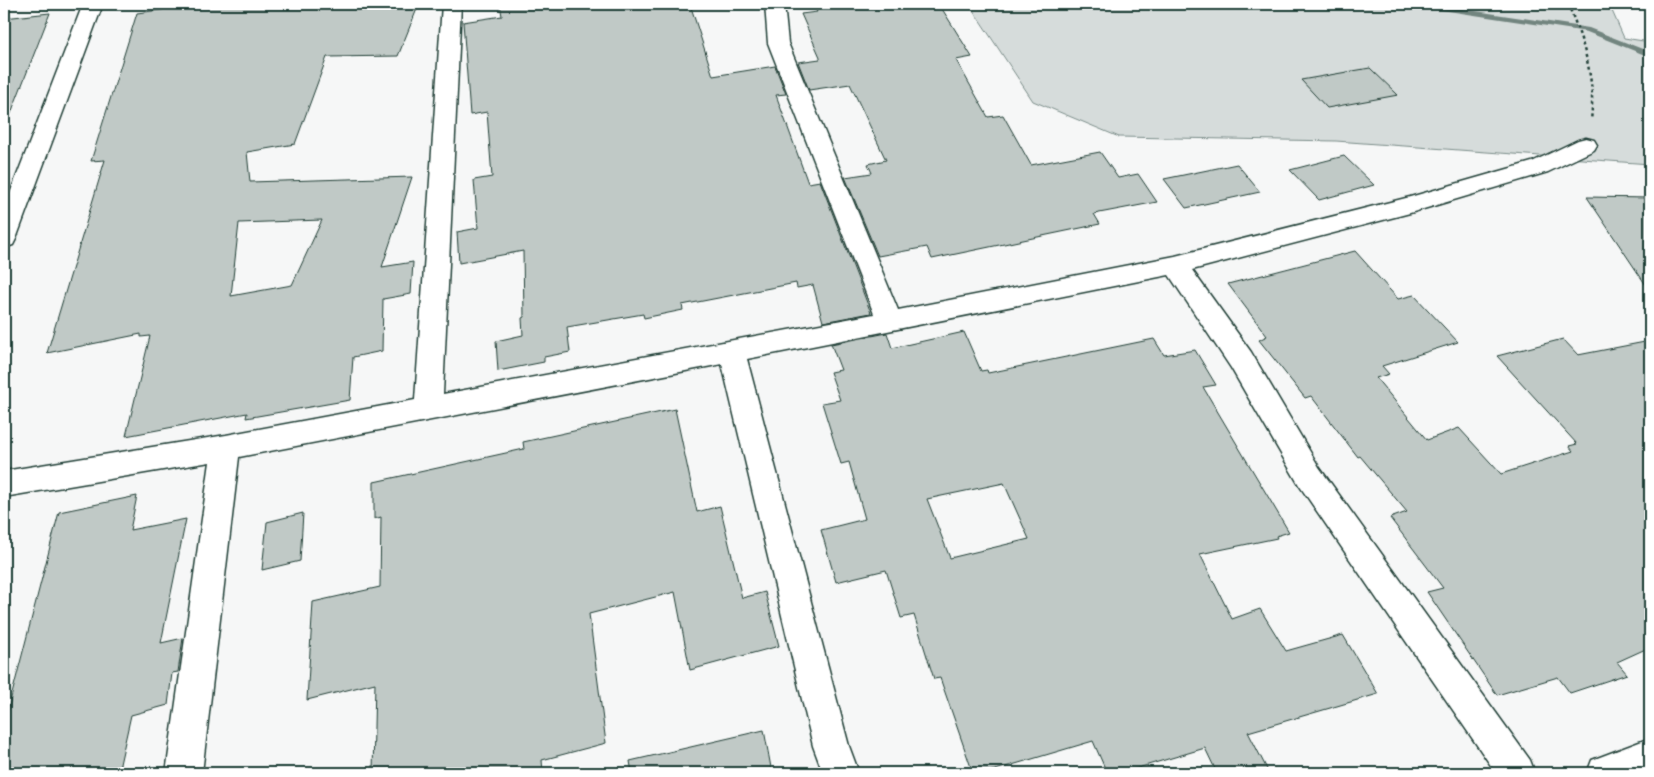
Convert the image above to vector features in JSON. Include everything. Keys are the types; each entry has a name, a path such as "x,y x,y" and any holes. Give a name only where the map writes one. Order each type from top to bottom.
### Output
{"street":[{"path":"4,239 93,4"},
{"path":"428,409 451,4"},
{"path":"774,4 778,43 889,320"},
{"path":"4,484 226,448 1175,265 1410,205 1540,167 1586,145"},
{"path":"1175,265 1241,360 1309,476 1517,773"},
{"path":"732,350 831,746 841,773"},
{"path":"184,773 226,448"},
{"path":"1605,773 1650,756"}],"path":[{"path":"1568,4 1580,38 1592,86 1593,112 1586,145"}],"shaded area":[{"path":"969,4 1609,4 1624,38 1650,42 1650,164 1336,141 1119,137 1033,101"}],"building":[{"path":"206,4 419,4 398,56 327,57 295,144 247,152 250,182 412,177 382,267 413,262 411,294 383,299 382,351 353,357 350,400 246,418 247,413 126,436 150,336 141,337 141,334 47,353 105,160 91,161 137,13","holes":["322,220 292,285 231,296 239,223"]},
{"path":"500,4 690,4 713,76 775,66 786,94 776,95 808,183 820,181 871,313 823,322 813,285 797,288 796,283 682,305 683,310 644,318 643,314 567,327 570,352 544,357 544,362 498,371 496,341 523,335 523,251 459,263 457,232 478,228 474,180 492,177 487,112 470,115 463,22 502,16"},
{"path":"813,4 939,4 972,57 956,60 988,117 1003,115 1031,165 1100,152 1118,178 1138,174 1157,202 1094,214 1100,224 932,259 927,247 878,256 845,177 872,173 868,164 886,160 850,84 809,90 798,62 820,59 801,14 817,12"},
{"path":"50,13 6,126 4,125 4,18"},
{"path":"1370,68 1398,95 1327,108 1301,80"},
{"path":"1344,156 1374,185 1319,200 1290,170"},
{"path":"1237,164 1260,192 1186,208 1164,179"},
{"path":"1587,197 1650,198 1650,291"},
{"path":"1355,251 1398,299 1414,295 1458,342 1382,366 1389,374 1376,378 1427,440 1459,428 1501,474 1573,451 1569,446 1577,444 1497,356 1563,339 1578,355 1650,341 1650,647 1617,662 1627,674 1570,693 1558,677 1497,695 1427,592 1443,588 1390,518 1407,512 1360,456 1358,457 1311,396 1305,398 1259,340 1267,336 1228,284"},
{"path":"964,332 981,371 987,370 988,373 1154,339 1164,355 1195,350 1216,385 1203,387 1289,532 1276,536 1277,538 1200,554 1232,619 1260,609 1286,651 1343,635 1378,694 1248,732 1269,773 1217,773 1205,748 1121,773 1107,773 1093,741 985,773 973,773 940,678 934,679 914,615 901,618 886,570 836,582 821,530 865,519 849,462 841,464 822,403 840,400 830,372 841,370 831,344 887,333 892,348","holes":["1004,483 1029,539 950,558 927,499"]},
{"path":"675,409 697,512 720,506 742,598 765,592 779,646 690,670 675,592 589,614 606,743 542,760 543,773 373,773 375,683 307,700 313,602 380,587 381,517 374,519 374,482 524,449 523,442"},
{"path":"137,496 130,530 186,519 161,643 183,638 178,672 172,673 168,705 131,715 118,773 4,773 4,725 59,512"},
{"path":"303,513 300,561 262,570 267,522"},
{"path":"764,730 772,773 632,773 630,761"}],"waterway":[{"path":"1415,4 1589,30 1650,55"}]}
